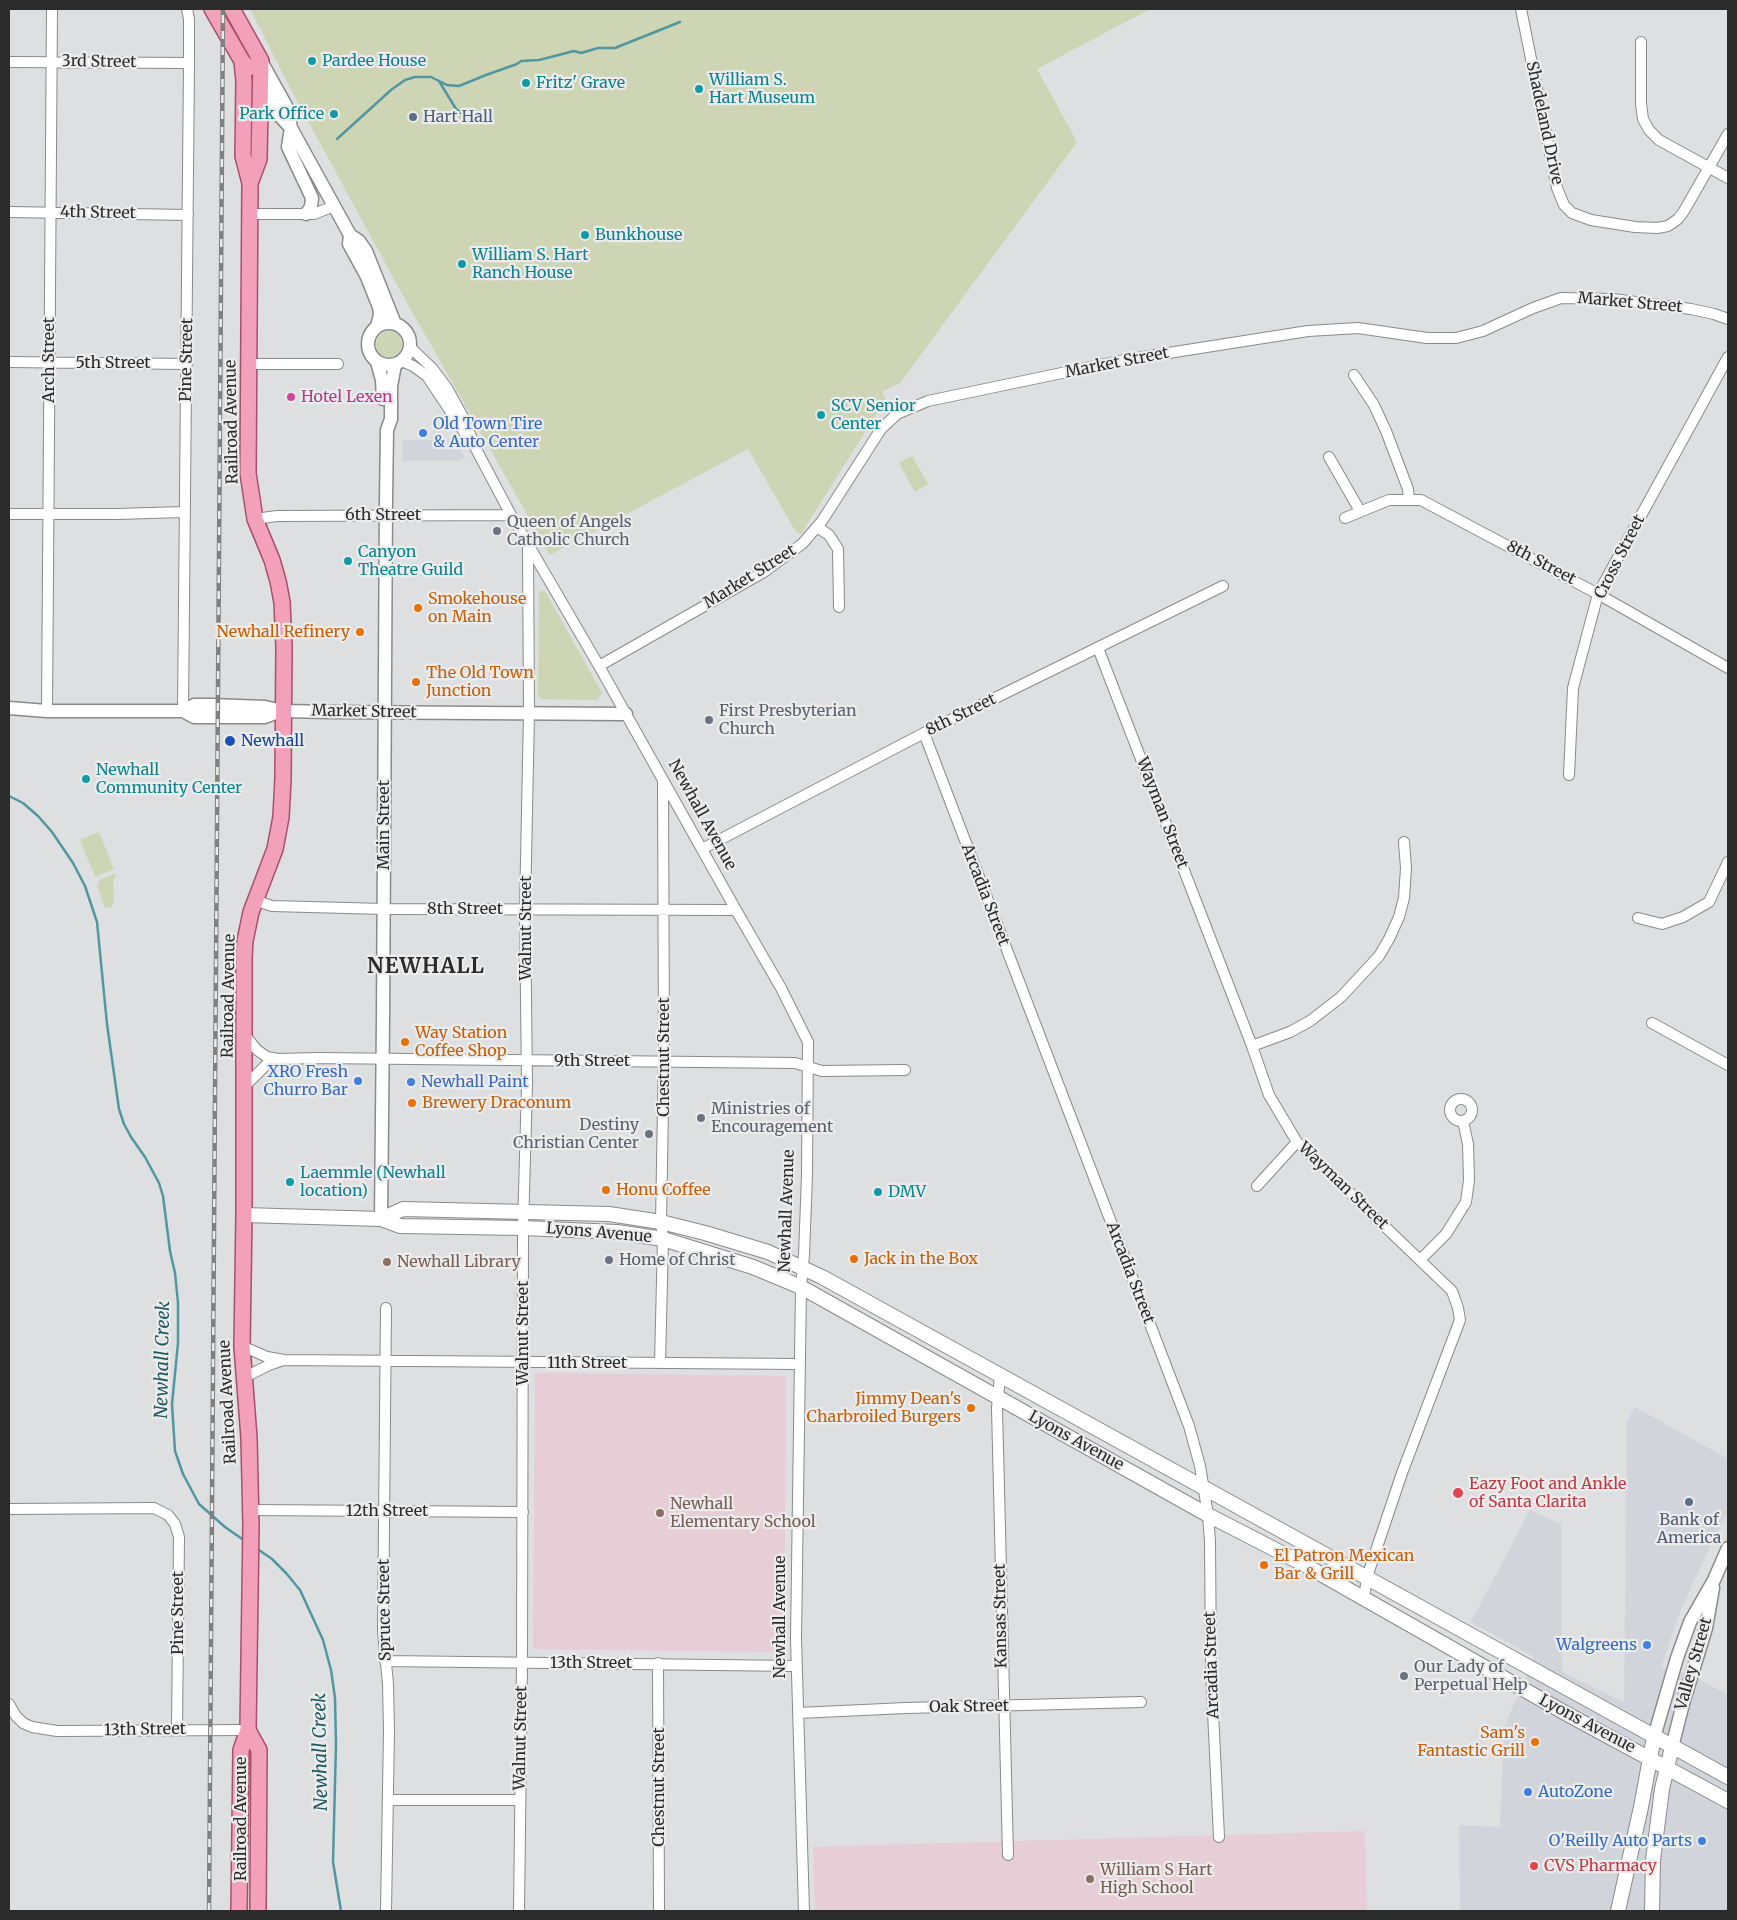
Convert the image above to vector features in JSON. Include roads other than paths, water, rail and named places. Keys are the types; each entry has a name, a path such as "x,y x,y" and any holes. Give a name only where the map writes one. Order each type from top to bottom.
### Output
{"main road":[{"path":"212,9 242,61 252,70 261,83"},
{"path":"232,9 261,61"},
{"name":"Railroad Avenue","path":"239,1911 241,1750 248,1730 251,1518 249,1438 242,1346 245,1086 243,987 245,941 254,900 275,849 283,779 282,602 272,560 255,519 248,473 250,183 243,156 244,81 242,61"},
{"name":"Railroad Avenue","path":"250,183 259,159 261,61"},
{"name":"Lyons Avenue","path":"380,1219 402,1209 609,1214 661,1222 768,1252 822,1277 1728,1777"},
{"name":"Lyons Avenue","path":"244,1215 380,1219 400,1226 617,1232 664,1239 730,1258 801,1287 1208,1515 1304,1565 1567,1714 1728,1800"},
{"name":"Railroad Avenue","path":"248,1730 260,1750 258,1911"},
{"path":"1618,1911 1654,1737"},
{"path":"1652,1911 1653,1860 1662,1789 1672,1747"}],"street":[{"name":"Arch Street","path":"47,711 52,9"},
{"name":"Shadeland Drive","path":"1520,9 1557,188 1564,205 1572,213 1592,220 1635,227 1657,228 1668,226 1678,219 1684,211 1728,134"},
{"name":"Pine Street","path":"183,711 190,63 188,14"},
{"path":"1641,42 1641,104 1644,119 1649,130 1659,140 1728,178"},
{"path":"261,61 286,106 291,128 288,147 312,198 310,208 306,214"},
{"name":"3rd Street","path":"9,62 190,63"},
{"path":"261,83 276,112 291,128 350,235 359,241 366,251 395,324"},
{"path":"249,214 317,213 334,206"},
{"name":"4th Street","path":"9,212 188,215"},
{"path":"350,235 349,244 368,277 379,307 380,315 377,326 370,335 368,342 370,353 377,362 387,366 398,363 407,356 410,347 407,333 402,327 395,324 388,323 377,326"},
{"name":"Market Street","path":"599,666 764,572 802,544 818,527 881,429 897,414 928,401 1124,360 1317,330 1358,328 1427,338 1456,338 1483,331 1532,308 1561,298 1614,299 1691,309 1728,319"},
{"name":"Newhall Avenue","path":"410,347 436,372 447,388 464,419 476,449"},
{"name":"Cross Street","path":"1569,775 1573,688 1598,594 1728,357"},
{"name":"5th Street","path":"9,362 48,364 187,364"},
{"name":"Main Street","path":"377,362 382,380 383,414 387,430 383,1060 380,1219"},
{"name":"Newhall Avenue","path":"398,363 413,366 427,376 476,449 511,515 599,666 781,988 808,1042 807,1175 801,1287 796,1666 804,1911"},
{"name":"Main Street","path":"387,430 391,419 391,386 398,363"},
{"path":"248,364 338,364"},
{"path":"1354,376 1374,405 1386,431 1408,489 1409,500"},
{"path":"1329,458 1360,511"},
{"name":"8th Street","path":"1345,518 1389,500 1420,500 1598,594 1728,668"},
{"path":"9,514 184,512"},
{"name":"6th Street","path":"255,519 277,516 511,515"},
{"path":"818,527 829,535 838,549 839,608"},
{"name":"Walnut Street","path":"519,1911 529,713 528,544"},
{"name":"8th Street","path":"702,849 924,733 1223,586"},
{"name":"Wayman Street","path":"1098,648 1252,1046 1269,1095 1297,1142 1452,1291 1458,1308 1460,1320 1428,1409 1402,1473 1367,1577 1364,1599"},
{"name":"Market Street","path":"9,708 47,711 183,711 194,717 265,717 283,711 626,714"},
{"name":"Arcadia Street","path":"924,733 1189,1426 1200,1466 1208,1515 1219,1837"},
{"name":"Chestnut Street","path":"660,1364 664,1239 661,1222 664,911 663,781"},
{"path":"1252,1046 1290,1032 1310,1021 1341,997 1379,956 1399,917 1404,898 1406,868 1404,842"},
{"path":"1638,918 1662,924 1684,917 1709,902 1728,862"},
{"name":"8th Street","path":"254,900 272,906 384,909 736,910"},
{"path":"1652,1023 1728,1065"},
{"name":"9th Street","path":"244,1036 257,1050 267,1057 278,1059 795,1063 822,1071 905,1070"},
{"path":"245,1086 266,1065 278,1059"},
{"path":"1420,1260 1446,1234 1466,1202 1469,1180 1468,1144 1463,1121"},
{"path":"1257,1186 1297,1142"},
{"name":"Spruce Street","path":"386,1308 383,1632 388,1684 389,1730 386,1911"},
{"name":"11th Street","path":"242,1346 267,1357 284,1360 800,1364"},
{"name":"11th Street","path":"243,1378 284,1360"},
{"name":"Kansas Street","path":"1000,1376 998,1397 1008,1856"},
{"name":"Pine Street","path":"9,1508 154,1508 168,1515 175,1524 179,1537 177,1730"},
{"name":"12th Street","path":"251,1518 384,1511 523,1512"},
{"name":"Valley Street","path":"1654,1737 1677,1658 1690,1622 1714,1580 1728,1548"},
{"name":"Valley Street","path":"1672,1747 1706,1628 1714,1580"},
{"name":"13th Street","path":"385,1661 796,1666"},
{"name":"Chestnut Street","path":"658,1663 659,1911"},
{"name":"Oak Street","path":"798,1713 906,1708 1004,1707 1141,1702"},
{"name":"13th Street","path":"9,1704 23,1723 42,1730 248,1730"},
{"path":"389,1800 520,1800"}],"waterway":[{"path":"337,139 391,90 405,80 415,77 431,77 447,85 459,86 521,61 539,60 574,51 581,53 598,48 615,48 680,22"},
{"path":"439,81 456,109 461,113 474,114 482,122"},
{"name":"Newhall Creek","path":"9,796 23,803 52,832 73,863 85,886 97,922 107,1024 119,1109 131,1137 145,1157 159,1183 163,1196 170,1251 175,1273 178,1303 178,1343 172,1404 175,1451 183,1474 199,1504 225,1527 245,1541"},
{"name":"Newhall Creek","path":"256,1548 272,1559 300,1590 323,1640 331,1670 335,1698 336,1744 333,1862 341,1911"}],"railway":[{"path":"209,1911 223,9"}],"place":[{"name":"Pardee House","path":"312,61"},
{"name":"Fritz' Grave","path":"526,83"},
{"name":"William S. Hart Museum","path":"699,89"},
{"name":"Park Office","path":"334,114"},
{"name":"Hart Hall","path":"413,117"},
{"name":"Bunkhouse","path":"585,235"},
{"name":"William S. Hart Ranch House","path":"462,264"},
{"name":"Hotel Lexen","path":"291,397"},
{"name":"SCV Senior Center","path":"821,415"},
{"name":"Old Town Tire & Auto Center","path":"423,433"},
{"name":"Queen of Angels Catholic Church","path":"497,531"},
{"name":"Canyon Theatre Guild","path":"348,561"},
{"name":"Smokehouse on Main","path":"418,608"},
{"name":"Newhall Refinery","path":"360,632"},
{"name":"The Old Town Junction","path":"416,682"},
{"name":"First Presbyterian Church","path":"709,720"},
{"name":"Newhall","path":"230,741"},
{"name":"Newhall Community Center","path":"86,779"},
{"name":"Way Station Coffee Shop","path":"405,1042"},
{"name":"XRO Fresh Churro Bar","path":"358,1081"},
{"name":"Newhall Paint","path":"411,1082"},
{"name":"Brewery Draconum","path":"412,1103"},
{"name":"Ministries of Encouragement","path":"701,1118"},
{"name":"Destiny Christian Center","path":"649,1134"},
{"name":"Laemmle (Newhall location)","path":"290,1182"},
{"name":"Honu Coffee","path":"606,1190"},
{"name":"DMV","path":"878,1192"},
{"name":"Jack in the Box","path":"854,1259"},
{"name":"Home of Christ","path":"609,1260"},
{"name":"Newhall Library","path":"387,1262"},
{"name":"Jimmy Dean's Charbroiled Burgers","path":"971,1408"},
{"name":"Eazy Foot and Ankle of Santa Clarita","path":"1458,1493"},
{"name":"Bank of America","path":"1689,1502"},
{"name":"Newhall Elementary School","path":"660,1513"},
{"name":"El Patron Mexican Bar & Grill","path":"1264,1565"},
{"name":"Walgreens","path":"1647,1645"},
{"name":"Our Lady of Perpetual Help","path":"1404,1676"},
{"name":"Sam's Fantastic Grill","path":"1535,1742"},
{"name":"AutoZone","path":"1528,1792"},
{"name":"O'Reilly Auto Parts","path":"1702,1841"},
{"name":"CVS Pharmacy","path":"1534,1866"},
{"name":"William S Hart High School","path":"1090,1879"}],"district":[{"name":"NEWHALL","path":"426,967"}]}
